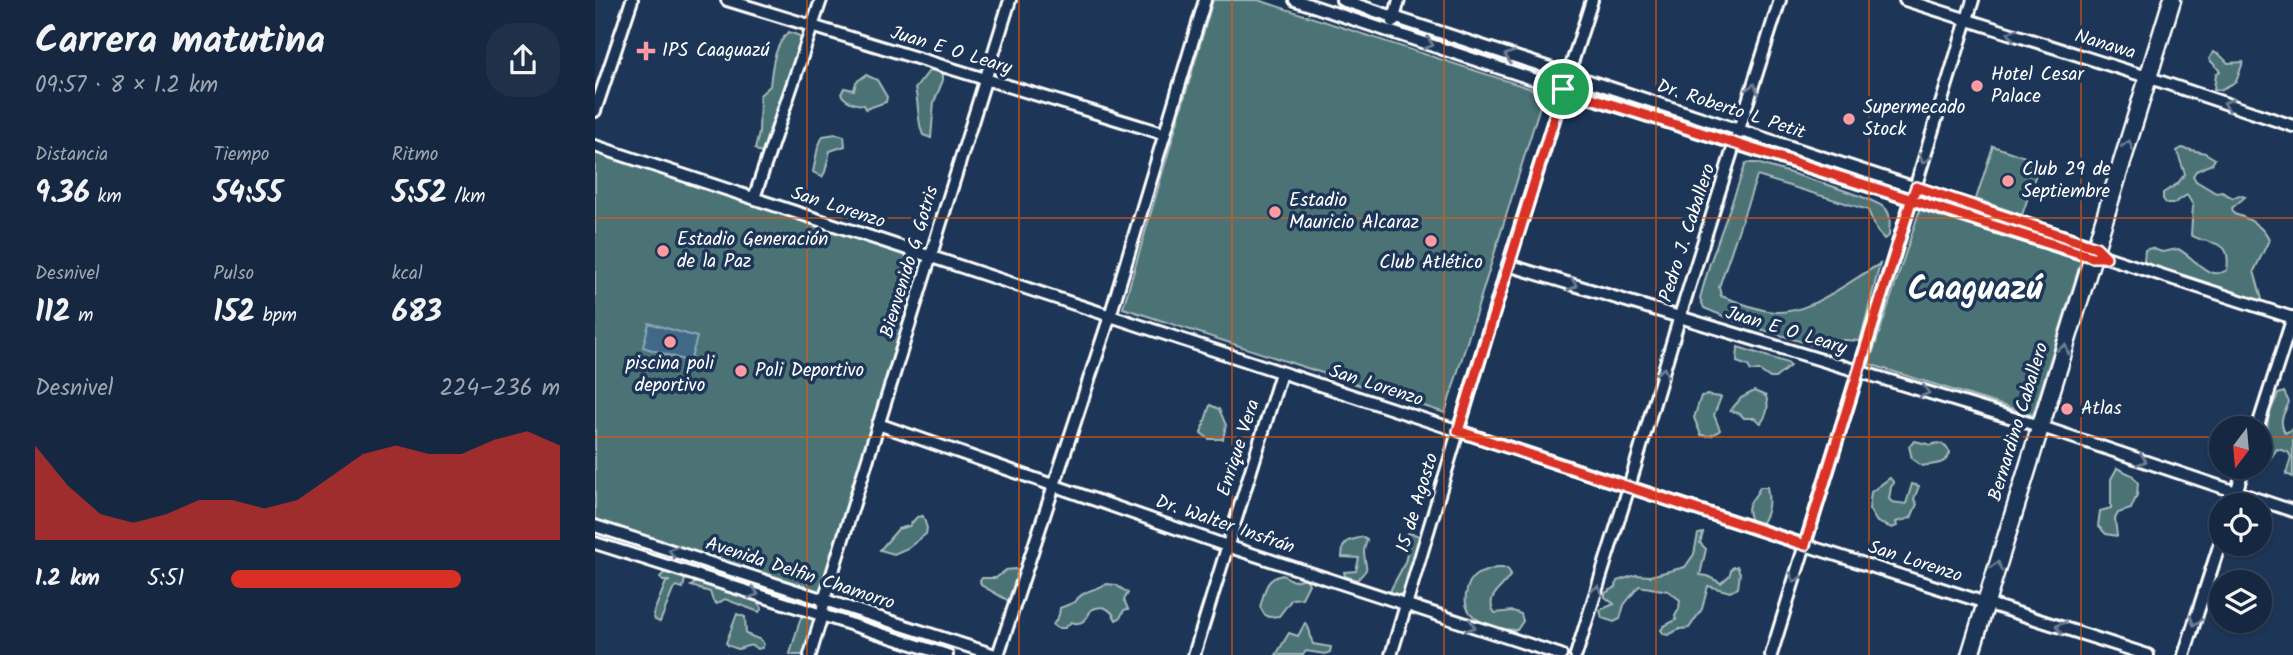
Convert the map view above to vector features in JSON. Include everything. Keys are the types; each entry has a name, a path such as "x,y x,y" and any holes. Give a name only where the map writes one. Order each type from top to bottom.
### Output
{"highway":[{"name":"Bernardino Caballero","path":"1969,655 2039,426 2098,254 2147,77 2172,0"}],"street":[{"path":"595,111 632,0"},
{"name":"Juan E O Leary","path":"727,0 1165,134"},
{"path":"754,198 821,0"},
{"name":"Bienvenido G Gotris","path":"810,655 824,600 1010,0"},
{"path":"996,655 1110,317 1205,0"},
{"name":"Dr. Roberto L Petit","path":"1295,0 1563,89 1738,137"},
{"name":"Dr. Roberto L Petit","path":"1342,0 1738,137 2293,318"},
{"path":"1390,31 1399,0"},
{"name":"15 de Agosto","path":"1391,655 1508,265 1592,0"},
{"name":"Pedro J. Caballero","path":"1576,655 1780,0"},
{"name":"Nanawa","path":"1905,0 2293,126"},
{"path":"1771,655 1973,0"},
{"name":"San Lorenzo","path":"595,146 1805,545 2148,655"},
{"name":"Juan E O Leary","path":"1508,265 2039,426 2293,510"},
{"path":"2261,416 2293,318"},
{"name":"Enrique Vera","path":"1194,655 1281,373"},
{"name":"Dr. Walter Insfrán","path":"878,424 1227,546 1561,655"},
{"path":"2237,491 2240,480"},
{"name":"Avenida Delfin Chamorro","path":"595,526 996,655"},
{"name":"Avenida Delfin Chamorro","path":"595,543 947,655"},
{"path":"2184,655 2216,556"}],"green space":[{"path":"1213,0 1258,0 1544,93 1445,413 1123,308"},
{"path":"789,32 800,36 804,46 764,155 755,149 759,133 760,95 770,86 777,50"},
{"path":"2213,52 2228,63 2243,62 2236,82 2220,90 2214,89 2216,74 2220,71 2209,59"},
{"path":"937,69 943,72 943,80 934,102 931,138 923,135 921,130 915,89 929,71"},
{"path":"866,75 877,80 887,97 886,102 866,109 864,105 851,102 841,94 844,88 854,90 856,82"},
{"path":"823,136 844,136 845,146 830,151 822,177 813,172 818,147"},
{"name":"Club 29 de Septiembre","path":"1993,146 2040,162 2022,215 1976,199"},
{"path":"2182,148 2205,153 2215,159 2212,164 2196,171 2193,176 2196,181 2216,193 2222,192 2233,198 2239,195 2245,197 2232,208 2234,214 2255,223 2269,240 2254,271 2262,299 2259,304 2144,261 2145,250 2151,248 2162,252 2178,249 2208,271 2220,273 2227,270 2228,259 2223,247 2191,235 2193,205 2187,195 2173,204 2167,204 2163,199 2163,193 2177,184 2185,174 2177,151"},
{"name":"Poli Deportivo","path":"595,151 923,256 824,600 741,577 735,584 702,569 710,567 595,526"},
{"path":"1746,163 1757,163 1846,191 1878,204 1888,212 1889,236 1884,239 1877,231 1868,210 1757,176 1719,287 1721,296 1762,310 1782,312 1812,304 1880,264 1860,341 1844,340 1815,346 1735,321 1704,308 1700,298 1710,263"},
{"path":"1920,209 2081,261 2033,415 1869,364"},
{"path":"1738,347 1788,363 1790,366 1775,378 1770,378 1737,362"},
{"path":"1754,391 1766,396 1767,400 1767,410 1761,423 1754,418 1744,418 1730,411 1741,398"},
{"path":"2284,392 2289,402 2282,424 2285,433 2293,429 2293,477 2286,474 2291,457 2288,452 2277,449 2272,456 2272,416 2270,416 2278,394"},
{"path":"1701,396 1721,397 1714,415 1720,430 1709,436 1701,435 1694,418"},
{"path":"1210,405 1219,409 1226,425 1223,439 1209,439 1201,433"},
{"path":"1915,441 1931,445 1942,444 1950,452 1949,456 1939,463 1922,466 1912,459 1909,446"},
{"path":"2117,468 2132,475 2138,483 2137,495 2131,509 2118,513 2115,519 2117,536 2106,534 2098,526 2100,511 2111,508 2111,479"},
{"path":"1890,478 1894,483 1889,499 1892,502 1906,504 1912,484 1919,486 1914,499 1917,504 1911,518 1896,522 1897,526 1892,528 1877,522 1869,509 1871,492"},
{"path":"1760,487 1767,487 1768,503 1767,513 1759,526 1751,521 1748,510"},
{"path":"923,516 926,534 908,548 894,554 880,550 898,529 909,526 917,517"},
{"path":"1408,533 1422,539 1406,592 1393,597 1390,592 1404,565 1407,551 1401,539"},
{"path":"1703,533 1700,543 1706,549 1700,575 1721,583 1729,576 1732,568 1737,566 1740,573 1738,588 1730,592 1708,586 1702,609 1689,628 1668,635 1661,630 1676,620 1680,600 1668,591 1639,586 1624,605 1620,619 1614,622 1602,618 1600,610 1614,604 1605,597 1605,593 1616,587 1617,581 1685,567 1694,554 1698,534"},
{"path":"1362,537 1367,540 1364,552 1367,568 1357,580 1345,576 1344,572 1356,571 1359,558 1342,557 1343,547 1348,541"},
{"path":"1496,568 1507,568 1511,574 1493,597 1492,607 1495,613 1513,611 1521,614 1523,621 1517,630 1482,622 1469,611 1466,603 1466,592 1472,579"},
{"path":"1015,569 1019,575 1013,599 1009,601 981,585 982,578 996,578 1006,570"},
{"path":"666,571 678,571 686,575 683,588 676,586 673,590 660,622 655,620 653,614 666,582 670,581 663,581 660,577"},
{"path":"1283,575 1293,581 1306,578 1309,584 1302,598 1292,599 1279,616 1269,617 1260,607 1265,591 1269,582"},
{"path":"712,581 757,601 762,608 759,612 725,599 717,604 710,592 691,586"},
{"path":"1107,584 1116,585 1128,593 1124,600 1128,609 1124,610 1120,618 1116,620 1109,610 1099,607 1091,610 1081,622 1071,622 1065,628 1053,625 1060,608"},
{"path":"804,613 818,620 807,655 792,655 790,654"},
{"path":"737,614 745,617 746,634 761,640 764,644 762,648 751,645 738,649 726,643"},
{"path":"1305,623 1313,644 1331,647 1330,652 1325,654 1306,651 1303,655 1276,655 1289,633 1298,636"}],"water":[{"name":"piscina poli deportivo","path":"649,323 697,337 690,362 643,347"}],"place":[{"name":"IPS Caaguazú","path":"646,51"},
{"name":"Hotel Cesar Palace","path":"1977,86"},
{"name":"Supermecado Stock","path":"1849,119"},
{"name":"Club 29 de Septiembre","path":"2008,181"},
{"name":"Estadio Mauricio Alcaraz","path":"1275,212"},
{"name":"Club Atlético","path":"1431,241"},
{"name":"Estadio Generación de la Paz","path":"663,251"},
{"name":"piscina poli deportivo","path":"670,342"},
{"name":"Poli Deportivo","path":"741,371"},
{"name":"Atlas","path":"2067,409"}],"district":[{"name":"Caaguazú","path":"1975,290"}],"route":[{"path":"1563,89 1458,431 1805,545 1859,373 1912,198 1916,187 2096,247 2106,257 2092,257 1912,198 1736,142 1563,89"}]}
